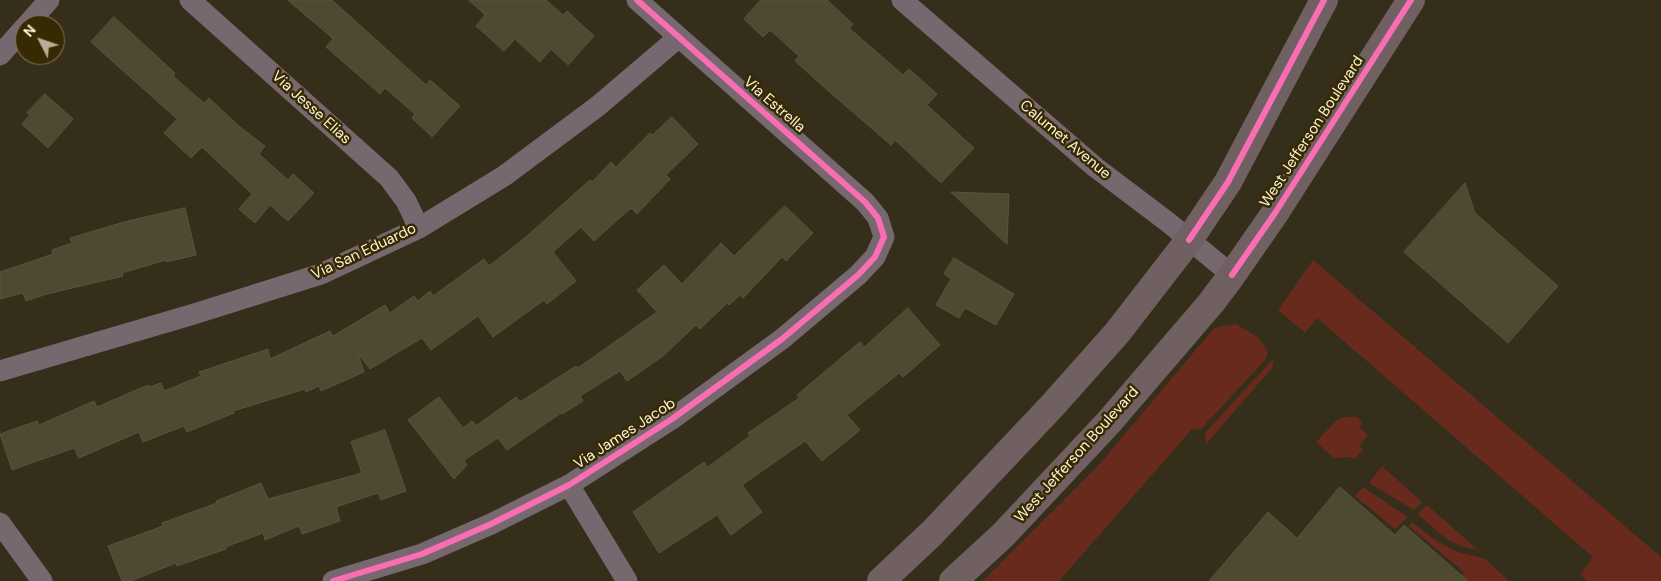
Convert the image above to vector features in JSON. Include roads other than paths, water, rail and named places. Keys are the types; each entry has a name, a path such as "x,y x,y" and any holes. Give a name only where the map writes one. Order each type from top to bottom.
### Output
{"main road":[{"path":"881,581 932,533 1052,406 1116,333 1189,240 1228,182 1324,0"},
{"name":"West Jefferson Boulevard","path":"953,581 1003,535 1109,422 1232,276 1276,213 1411,0"}],"street":[{"path":"36,15 49,0"},
{"name":"Via Jesse Elias","path":"190,0 389,178 406,200 419,228"},
{"name":"Via Estrella","path":"637,0 866,202 878,218 884,237"},
{"name":"Calumet Avenue","path":"902,0 1095,167 1232,276"},
{"name":"Via San Eduardo","path":"0,370 194,314 321,274 419,228 504,176 598,106 678,37"},
{"path":"0,55 15,38"},
{"name":"Via James Jacob","path":"332,581 422,554 491,524 569,485 672,419 782,339 858,275 875,258 884,237"},
{"path":"569,485 628,581"},
{"path":"0,523 42,581"}]}
